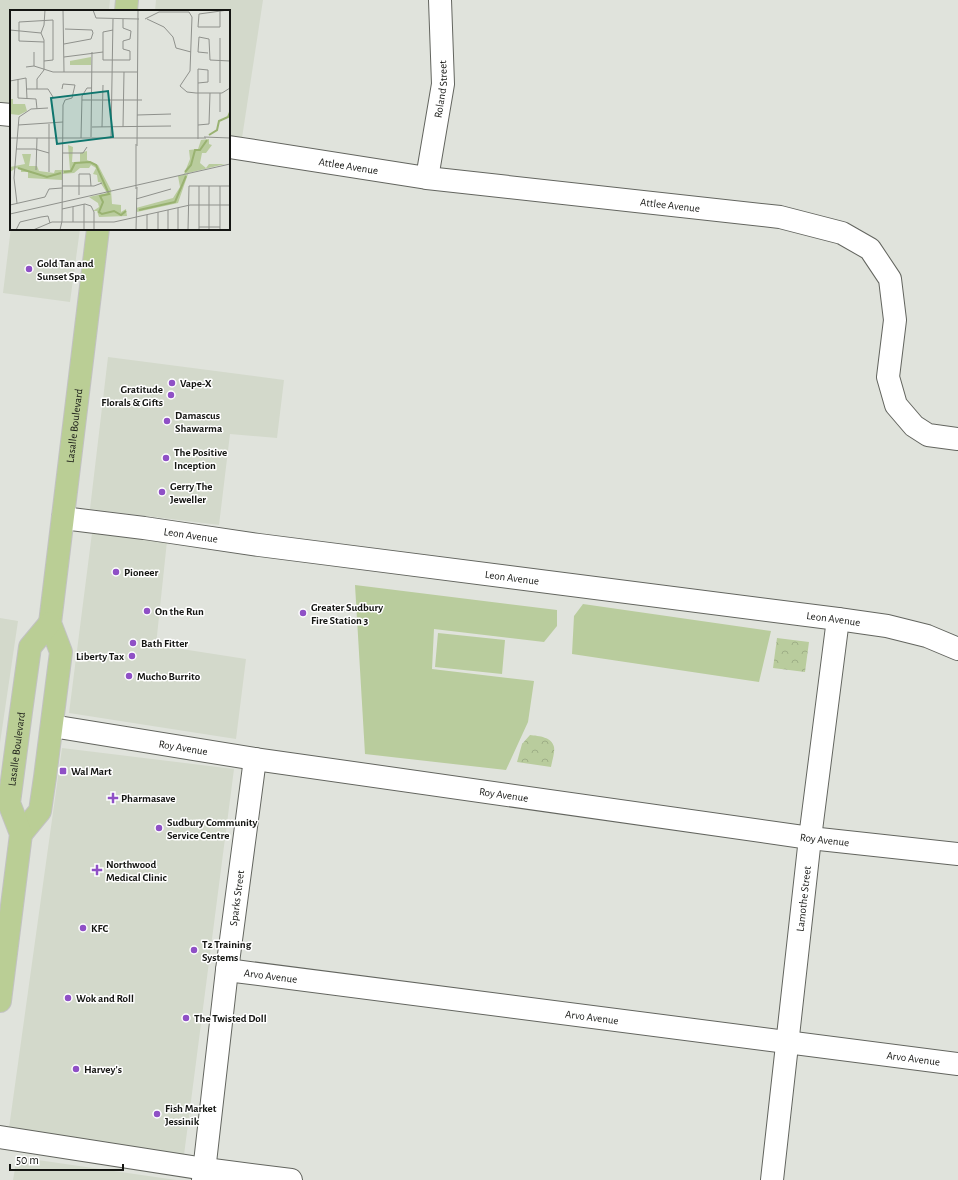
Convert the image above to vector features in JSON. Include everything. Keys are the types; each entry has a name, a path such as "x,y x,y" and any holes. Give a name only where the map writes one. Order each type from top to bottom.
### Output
{"main road":[{"path":"126,10 127,0"},
{"name":"Lasalle Boulevard","path":"21,834 40,811 52,726 61,652 50,623 98,230"},
{"name":"Lasalle Boulevard","path":"0,1001 21,834 9,803 23,692 30,647 50,623"}],"street":[{"name":"Roland Street","path":"427,178 443,84 440,0"},
{"path":"0,114 10,115"},
{"name":"Attlee Avenue","path":"230,147 427,178 780,217 842,233 870,249 890,279 895,320 888,377 896,405 914,426 928,435 958,440"},
{"name":"Leon Avenue","path":"63,518 259,545 309,550 886,626 920,634 958,649"},
{"name":"Lamothe Street","path":"772,1180 810,838 838,619"},
{"name":"Roy Avenue","path":"52,726 255,759 810,838 958,854"},
{"name":"Sparks Street","path":"204,1175 227,970 255,759"},
{"name":"Arvo Avenue","path":"227,970 958,1064"},
{"path":"0,1137 204,1175 291,1180"}],"shaded area":[{"path":"0,0 110,0 109,10 10,10 10,106 0,105"},
{"path":"156,0 263,0 242,138 230,136 230,10 155,10"},
{"path":"11,230 80,230 70,302 3,293"},
{"path":"108,357 284,380 277,438 230,434 219,525 90,509"},
{"path":"92,533 167,541 156,645 246,659 236,739 69,713"},
{"path":"0,618 18,621 0,743"},
{"path":"62,748 234,769 184,1155 9,1128"},
{"path":"17,1157 176,1180 13,1180"}],"green space":[{"path":"355,585 557,610 557,626 544,642 434,629 432,669 534,681 528,722 506,770 365,754"},
{"path":"583,604 771,631 759,682 572,654 574,616"},
{"path":"438,633 505,640 502,674 435,667"},
{"path":"777,638 809,642 805,672 773,668"},
{"path":"530,735 548,739 553,744 554,752 551,767 517,762 522,744"}],"place":[{"name":"Gold Tan and Sunset Spa","path":"29,269"},
{"name":"Vape-X","path":"172,383"},
{"name":"Gratitude Florals & Gifts","path":"171,395"},
{"name":"Damascus Shawarma","path":"167,421"},
{"name":"The Positive Inception","path":"166,458"},
{"name":"Gerry The Jeweller","path":"162,492"},
{"name":"Pioneer","path":"116,572"},
{"name":"On the Run","path":"147,611"},
{"name":"Greater Sudbury Fire Station 3","path":"303,613"},
{"name":"Bath Fitter","path":"133,643"},
{"name":"Liberty Tax","path":"132,656"},
{"name":"Mucho Burrito","path":"129,676"},
{"name":"Wal Mart","path":"63,771"},
{"name":"Pharmasave","path":"113,798"},
{"name":"Sudbury Community Service Centre","path":"159,828"},
{"name":"Northwood Medical Clinic","path":"97,870"},
{"name":"KFC","path":"83,928"},
{"name":"T2 Training Systems","path":"194,950"},
{"name":"Wok and Roll","path":"68,998"},
{"name":"The Twisted Doll","path":"186,1018"},
{"name":"Harvey's","path":"76,1069"},
{"name":"Fish Market Jessinik","path":"157,1114"}]}
